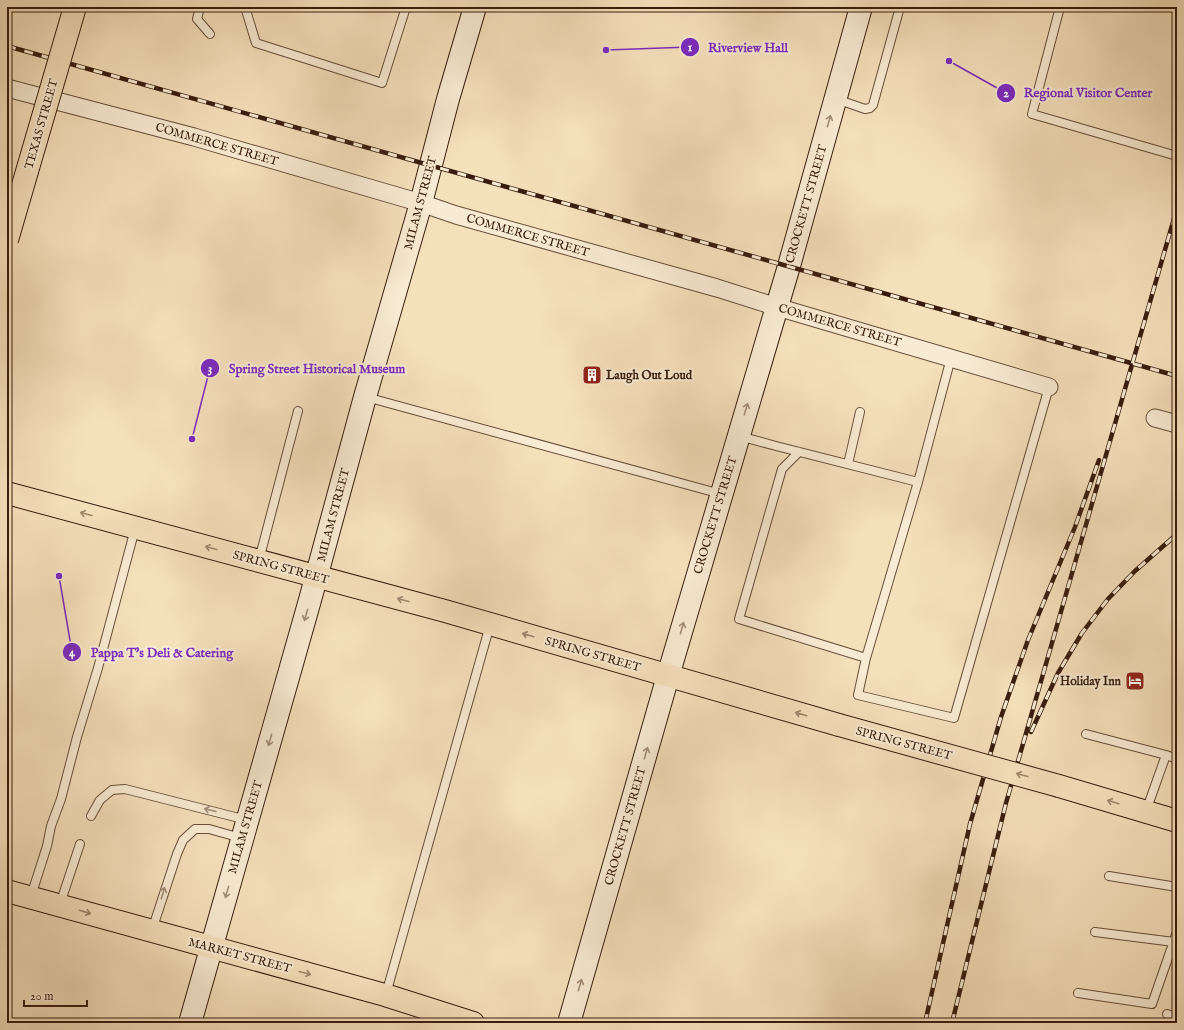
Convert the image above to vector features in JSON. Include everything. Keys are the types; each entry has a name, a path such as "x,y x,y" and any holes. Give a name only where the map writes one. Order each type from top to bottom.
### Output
{"main road":[{"name":"TEXAS STREET","path":"7,240 75,7"},
{"name":"SPRING STREET","path":"7,493 490,624 1177,821"},
{"name":"MARKET STREET","path":"7,890 385,995 473,1023"}],"street":[{"name":"MILAM STREET","path":"190,1023 316,577 365,397 421,203 474,7"},
{"name":"CROCKETT STREET","path":"569,1023 668,676 777,307 861,7"},
{"name":"COMMERCE STREET","path":"7,88 194,137 421,203 456,215 718,288 777,307 1049,387"},
{"path":"1155,418 1177,424"}],"lane":[{"path":"200,7 197,19 210,34"},
{"path":"245,7 256,43 382,83 406,7"},
{"path":"835,99 866,109 870,108 873,104 900,7"},
{"path":"1060,7 1032,114 1177,156"},
{"path":"951,358 918,482 866,658 858,696 954,718 1049,387"},
{"path":"365,397 721,494"},
{"path":"259,561 298,411"},
{"path":"848,464 860,412"},
{"path":"739,436 918,482"},
{"path":"799,452 782,469 739,619 866,658"},
{"path":"31,897 47,846 51,826 61,798 136,528"},
{"path":"385,995 490,624"},
{"path":"1086,734 1177,759"},
{"path":"1145,812 1166,755"},
{"path":"91,816 100,800 112,790 125,789 245,829"},
{"path":"152,931 165,887 183,840 195,829 245,829"},
{"path":"59,905 80,844"},
{"path":"1109,876 1177,887"},
{"path":"1095,932 1174,942"},
{"path":"1078,993 1152,1004 1177,932"},
{"path":"1168,1014 1177,1017"}],"railway":[{"path":"7,46 1177,376"},
{"path":"952,1023 1006,803 1177,208"},
{"path":"925,1023 970,824 1001,717 1028,640 1075,527 1099,460"},
{"path":"1031,732 1058,673 1082,633 1108,599 1135,571 1177,534"}],"place":[{"name":"Riverview Hall","path":"606,50"},
{"name":"Regional Visitor Center","path":"949,61"},
{"name":"Laugh Out Loud","path":"592,375"},
{"name":"Spring Street Historical Museum","path":"192,439"},
{"name":"Pappa T's Deli & Catering","path":"59,576"},
{"name":"Holiday Inn","path":"1135,681"}]}
